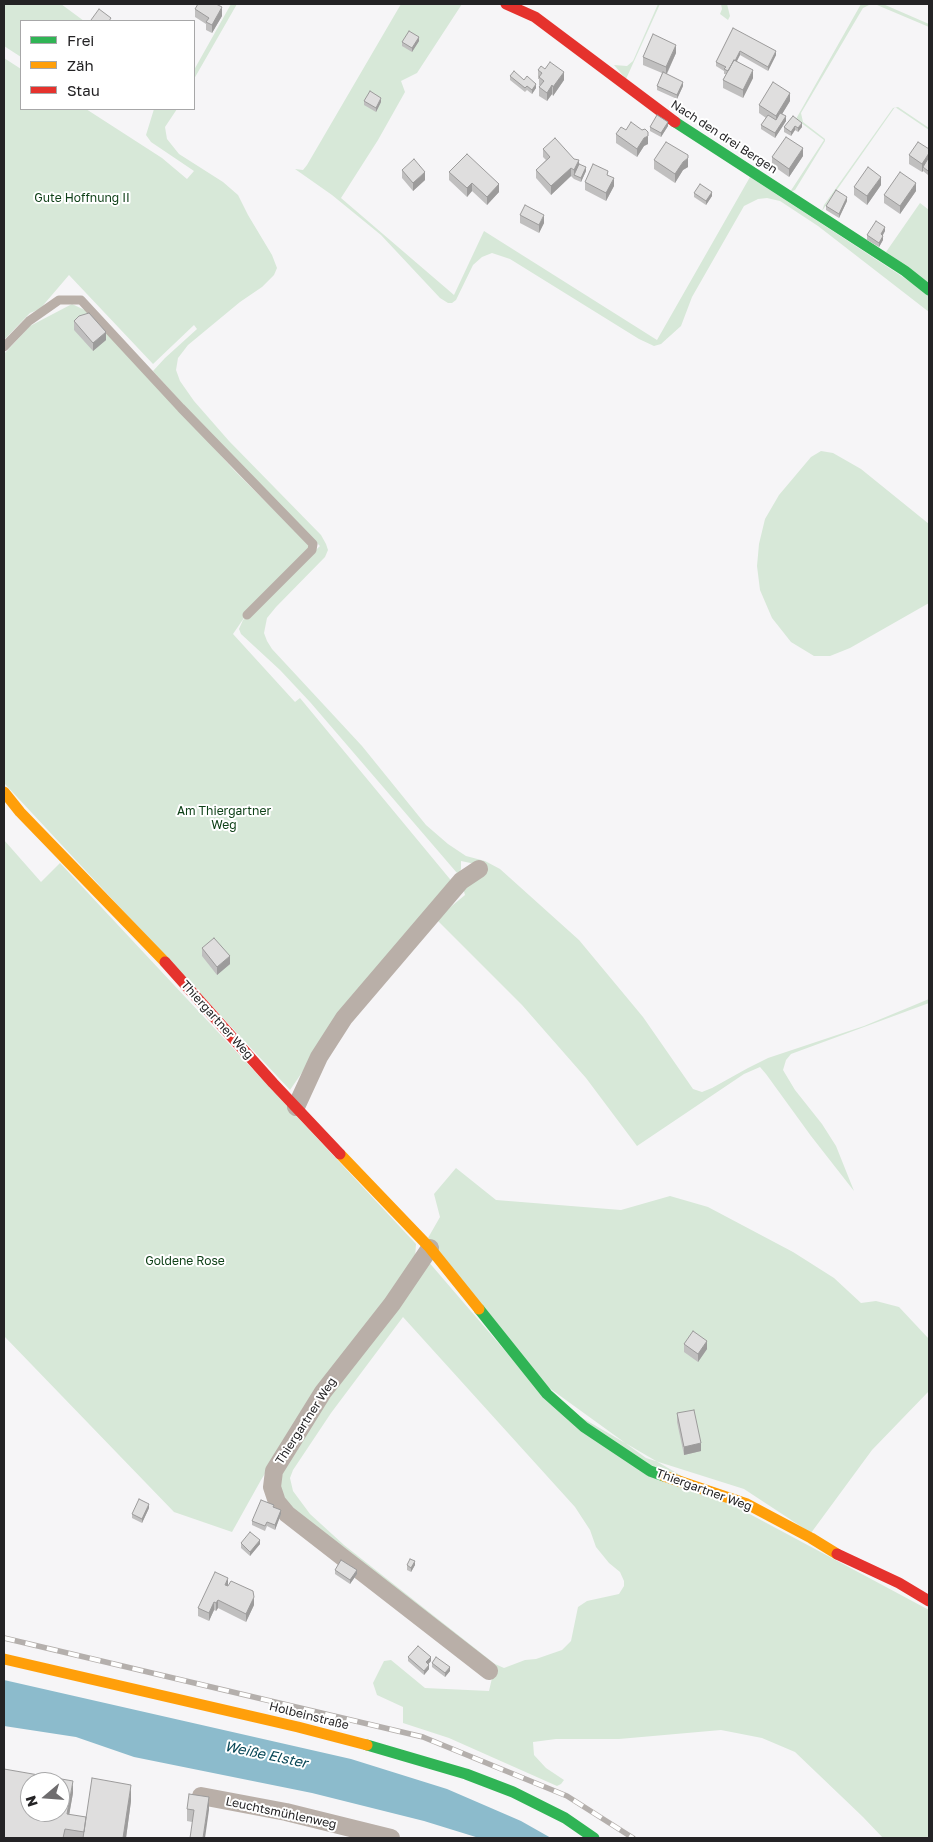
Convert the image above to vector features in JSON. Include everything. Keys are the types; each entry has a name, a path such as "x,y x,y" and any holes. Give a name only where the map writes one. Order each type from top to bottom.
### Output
{"street":[{"name":"Nach den drei Bergen","path":"506,4 535,17 663,114 874,250 929,290"},
{"name":"Thiergartner Weg","path":"4,792 20,812 151,948 296,1107 430,1248 548,1394 584,1427 650,1470 747,1504 846,1559 899,1583 929,1601"},
{"path":"296,1107 319,1057 344,1018 461,880 479,869"},
{"name":"Thiergartner Weg","path":"430,1248 392,1304 323,1392 274,1471 272,1487 277,1502 286,1514 489,1671"},
{"name":"Holbeinstraße","path":"4,1659 402,1754 466,1774 513,1792 565,1818 594,1838"},
{"name":"Leuchtsmühlenweg","path":"201,1796 286,1812 391,1838"}],"lane":[{"path":"4,347 29,321 59,300 82,300 181,408 313,544 312,550 247,615"}],"green space":[{"path":"4,4 61,4 83,20 20,20 20,56 4,46"},
{"path":"231,4 237,4 195,77 195,68"},
{"path":"401,4 462,4 417,73 401,81 405,92 378,140 341,198 454,295 484,231 657,340 750,177 929,294 929,312 818,226 780,201 767,198 758,199 744,206 692,297 681,326 661,344 654,346 639,339 510,259 492,253 482,257 473,265 456,300 448,303 440,298 381,235 332,195 295,169 303,170 307,165"},
{"path":"658,4 660,4 626,79 614,65 627,66 633,61"},
{"path":"721,4 727,4 730,16 728,20 720,14"},
{"path":"861,4 883,4 929,24 929,27 877,5 869,5 863,8 801,113 803,122 825,139 825,141 795,190 790,192 824,140 796,119"},
{"name":"Gute Hoffnung II","path":"4,58 20,68 20,110 88,110 162,158 187,179 194,171 151,142 146,135 154,110 176,110 165,127 167,139 179,154 223,182 238,195 272,255 277,268 274,275 262,287 240,302 188,345 178,358 176,370 180,381 194,401 229,441 321,535 328,550 325,557 267,618 264,633 272,649 362,746 426,825 448,844 466,856 485,861 500,869 579,940 643,1017 693,1089 702,1092 768,1058 864,1026 929,999 929,1003 791,1054 786,1060 783,1070 795,1090 822,1124 836,1146 854,1191 760,1067 744,1074 637,1146 586,1078 522,1005 436,919 465,895 463,888 480,865 461,861 460,872 457,873 310,702 280,670 241,634 239,629 243,620 320,546 231,458 153,371 197,329 194,325 153,364 69,275 40,309 30,313 4,340"},
{"path":"896,107 929,128 929,130"},
{"path":"893,108 895,108 822,211 824,205"},
{"path":"920,203 929,210 929,283 886,252"},
{"name":"Am Thiergartner Weg","path":"72,304 93,314 234,470 311,547 246,615 233,634 295,702 300,698 454,884 323,1042 290,1090 4,783 4,354 30,326"},
{"path":"821,451 833,453 861,469 929,524 929,603 850,648 830,656 814,656 791,642 772,618 760,590 757,566 759,544 765,519 779,495 811,457"},
{"name":"Goldene Rose","path":"4,840 41,882 60,863 416,1244 415,1259 390,1302 321,1382 261,1480 232,1532 174,1512 4,1336"},
{"path":"456,1168 496,1200 621,1210 670,1196 708,1207 793,1252 834,1278 861,1303 876,1301 899,1307 929,1339 929,1391 872,1450 811,1533 744,1489 646,1458 541,1382 428,1238 440,1217 434,1194"},
{"path":"427,1260 543,1395 716,1496 929,1610 929,1838 883,1838 795,1752 762,1738 721,1730 619,1739 556,1739 533,1742 534,1755 546,1768 564,1780 557,1786 449,1738 403,1723 403,1707 377,1695 373,1683 384,1661 391,1660 425,1688 489,1691 492,1678 491,1666 345,1548 294,1517 279,1493 282,1466 291,1448","holes":["403,1317 575,1507 590,1530 596,1547 609,1563 620,1572 624,1586 619,1594 587,1601 578,1607 571,1641 562,1650 504,1668 495,1664 344,1545 310,1514 293,1491 290,1478 293,1470 331,1413"]}],"water":[{"name":"Weiße Elster","path":"4,1680 351,1759 447,1789 521,1821 551,1838 479,1838 424,1821 312,1793 134,1757 76,1737 4,1726"}],"building":[{"path":"198,4 216,4 222,7 212,25 206,22 209,18 195,9"},
{"path":"99,9 111,18 110,20 91,20"},
{"path":"733,28 776,51 768,67 740,51 728,71 724,69 726,67 716,62"},
{"path":"409,31 419,37 412,48 402,42"},
{"path":"653,34 676,45 666,67 643,57"},
{"path":"734,60 753,70 743,90 723,80"},
{"path":"550,62 564,72 547,93 539,87 544,81 539,77 542,73 538,70 541,66 545,69"},
{"path":"514,71 524,80 527,76 536,84 532,90 527,86 525,88 510,76"},
{"path":"663,72 683,82 677,95 657,86"},
{"path":"773,82 790,93 776,116 759,105"},
{"path":"370,91 381,98 376,108 364,101"},
{"path":"780,113 786,116 775,133 761,125 768,115 776,120"},
{"path":"657,115 668,122 661,133 650,127"},
{"path":"793,116 802,123 798,128 795,126 791,132 784,127"},
{"path":"631,122 648,132 648,136 644,138 637,149 616,134 621,127 626,130"},
{"path":"786,137 803,148 789,169 772,157"},
{"path":"555,138 574,159 579,160 574,170 571,168 551,186 536,170 550,157 543,149"},
{"path":"666,142 688,155 688,158 675,174 654,160"},
{"path":"918,142 929,149 929,153 922,164 909,155"},
{"path":"467,154 499,184 487,197 472,183 467,188 449,172"},
{"path":"929,157 929,169 928,171 923,167"},
{"path":"414,159 425,172 413,183 402,170"},
{"path":"579,164 586,167 581,178 574,175"},
{"path":"593,164 608,171 607,175 614,178 606,193 585,182"},
{"path":"868,167 881,177 867,196 854,187"},
{"path":"900,172 916,183 900,206 884,195"},
{"path":"700,184 712,192 706,201 694,193"},
{"path":"836,190 847,197 839,214 826,206"},
{"path":"525,205 544,215 539,225 520,215"},
{"path":"876,221 885,227 879,243 867,235"},
{"path":"89,313 106,332 93,343 74,321 79,316"},
{"path":"214,938 230,956 217,967 202,948"},
{"path":"693,1331 707,1341 698,1354 684,1344"},
{"path":"694,1410 701,1443 684,1447 677,1413"},
{"path":"139,1499 149,1504 142,1519 132,1514"},
{"path":"261,1500 281,1510 275,1525 267,1522 265,1526 252,1521"},
{"path":"250,1532 260,1540 250,1552 241,1543"},
{"path":"410,1559 415,1561 411,1568 407,1565"},
{"path":"341,1560 357,1570 350,1580 335,1570"},
{"path":"215,1572 228,1578 225,1585 228,1586 231,1581 253,1591 254,1597 246,1614 218,1600 216,1603 214,1602 209,1613 198,1608"},
{"path":"418,1646 431,1657 426,1662 429,1665 424,1671 408,1657"},
{"path":"436,1657 450,1667 445,1673 432,1663"},
{"path":"4,1769 21,1772 20,1822 70,1822 70,1814 86,1817 84,1832 65,1829 63,1838 4,1838"},
{"path":"92,1778 131,1785 123,1838 83,1838"},
{"path":"70,1780 73,1781 70,1798"},
{"path":"189,1794 209,1797 203,1838 190,1838 194,1810 187,1809"}],"railway":[{"path":"4,1638 423,1737 567,1796 633,1838"}],"traffic: fast":[{"path":"675,122 905,271 929,290"},
{"path":"479,1309 547,1394 584,1427 650,1471 664,1476"},
{"path":"367,1745 466,1774 513,1792 565,1818 594,1838"}],"traffic: slow":[{"path":"4,792 20,812 165,962"},
{"path":"340,1154 430,1248 479,1309"},
{"path":"664,1476 747,1504 837,1554"},
{"path":"4,1659 298,1727 367,1745"}],"traffic: jam":[{"path":"506,4 535,17 675,122"},
{"path":"165,962 273,1083 340,1154"},
{"path":"837,1554 899,1583 929,1601"}]}
